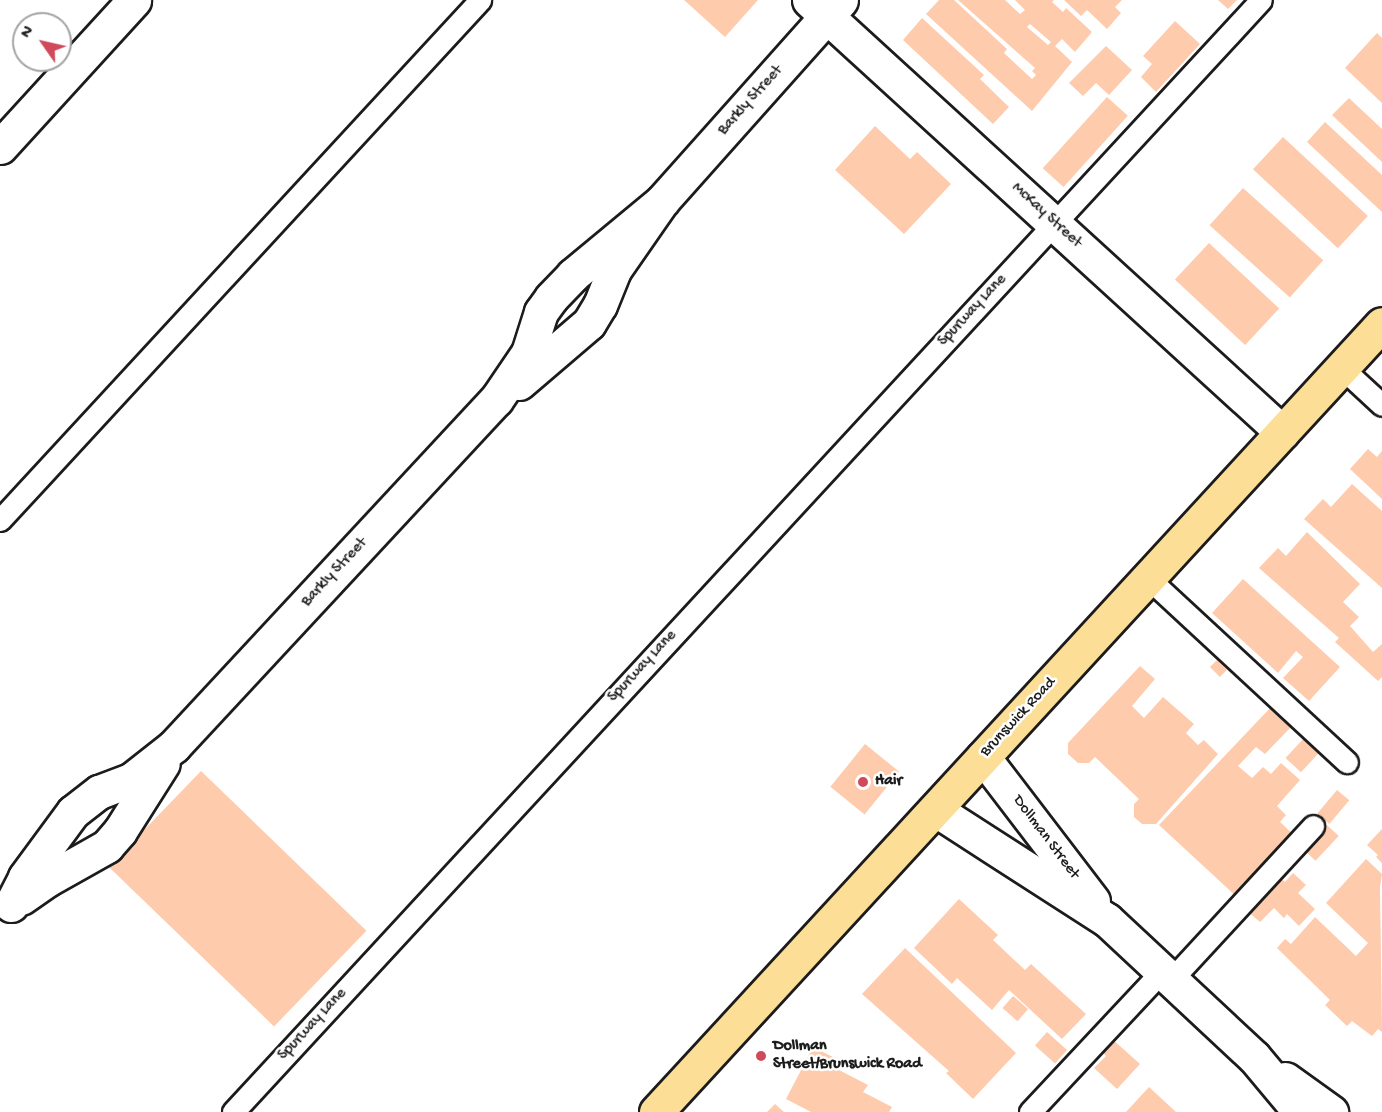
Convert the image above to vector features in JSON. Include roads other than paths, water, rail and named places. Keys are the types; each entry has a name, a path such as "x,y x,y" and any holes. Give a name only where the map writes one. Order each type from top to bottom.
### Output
{"main road":[{"name":"Brunswick Road","path":"656,1112 1382,324"}],"street":[{"path":"0,147 134,0"},
{"name":"McKay Street","path":"826,5 1053,224 1282,432"},
{"name":"Barkly Street","path":"496,400 528,376 589,323 600,305 614,270 662,201 826,5"},
{"name":"Barkly Street","path":"5,911 25,877 84,801 131,780 174,746 496,400 528,353 541,312 551,298 573,275 662,201"},
{"name":"Barkly Street","path":"5,911 47,880 107,846 120,831 174,746"},
{"name":"Dollman Street","path":"983,757 1107,920"},
{"name":"Dollman Street","path":"936,810 1107,920 1168,974 1254,1058 1300,1112"},
{"name":"Dollman Street","path":"1254,1058 1331,1112"}],"lane":[{"path":"0,520 480,0"},
{"name":"Spurway Lane","path":"233,1112 1261,0"},
{"path":"1342,368 1382,405"},
{"path":"1148,578 1347,762"},
{"path":"1030,1112 1313,826"}],"place":[{"name":"Hair","path":"863,782"},
{"name":"Dollman Street/Brunswick Road","path":"761,1056"}]}
